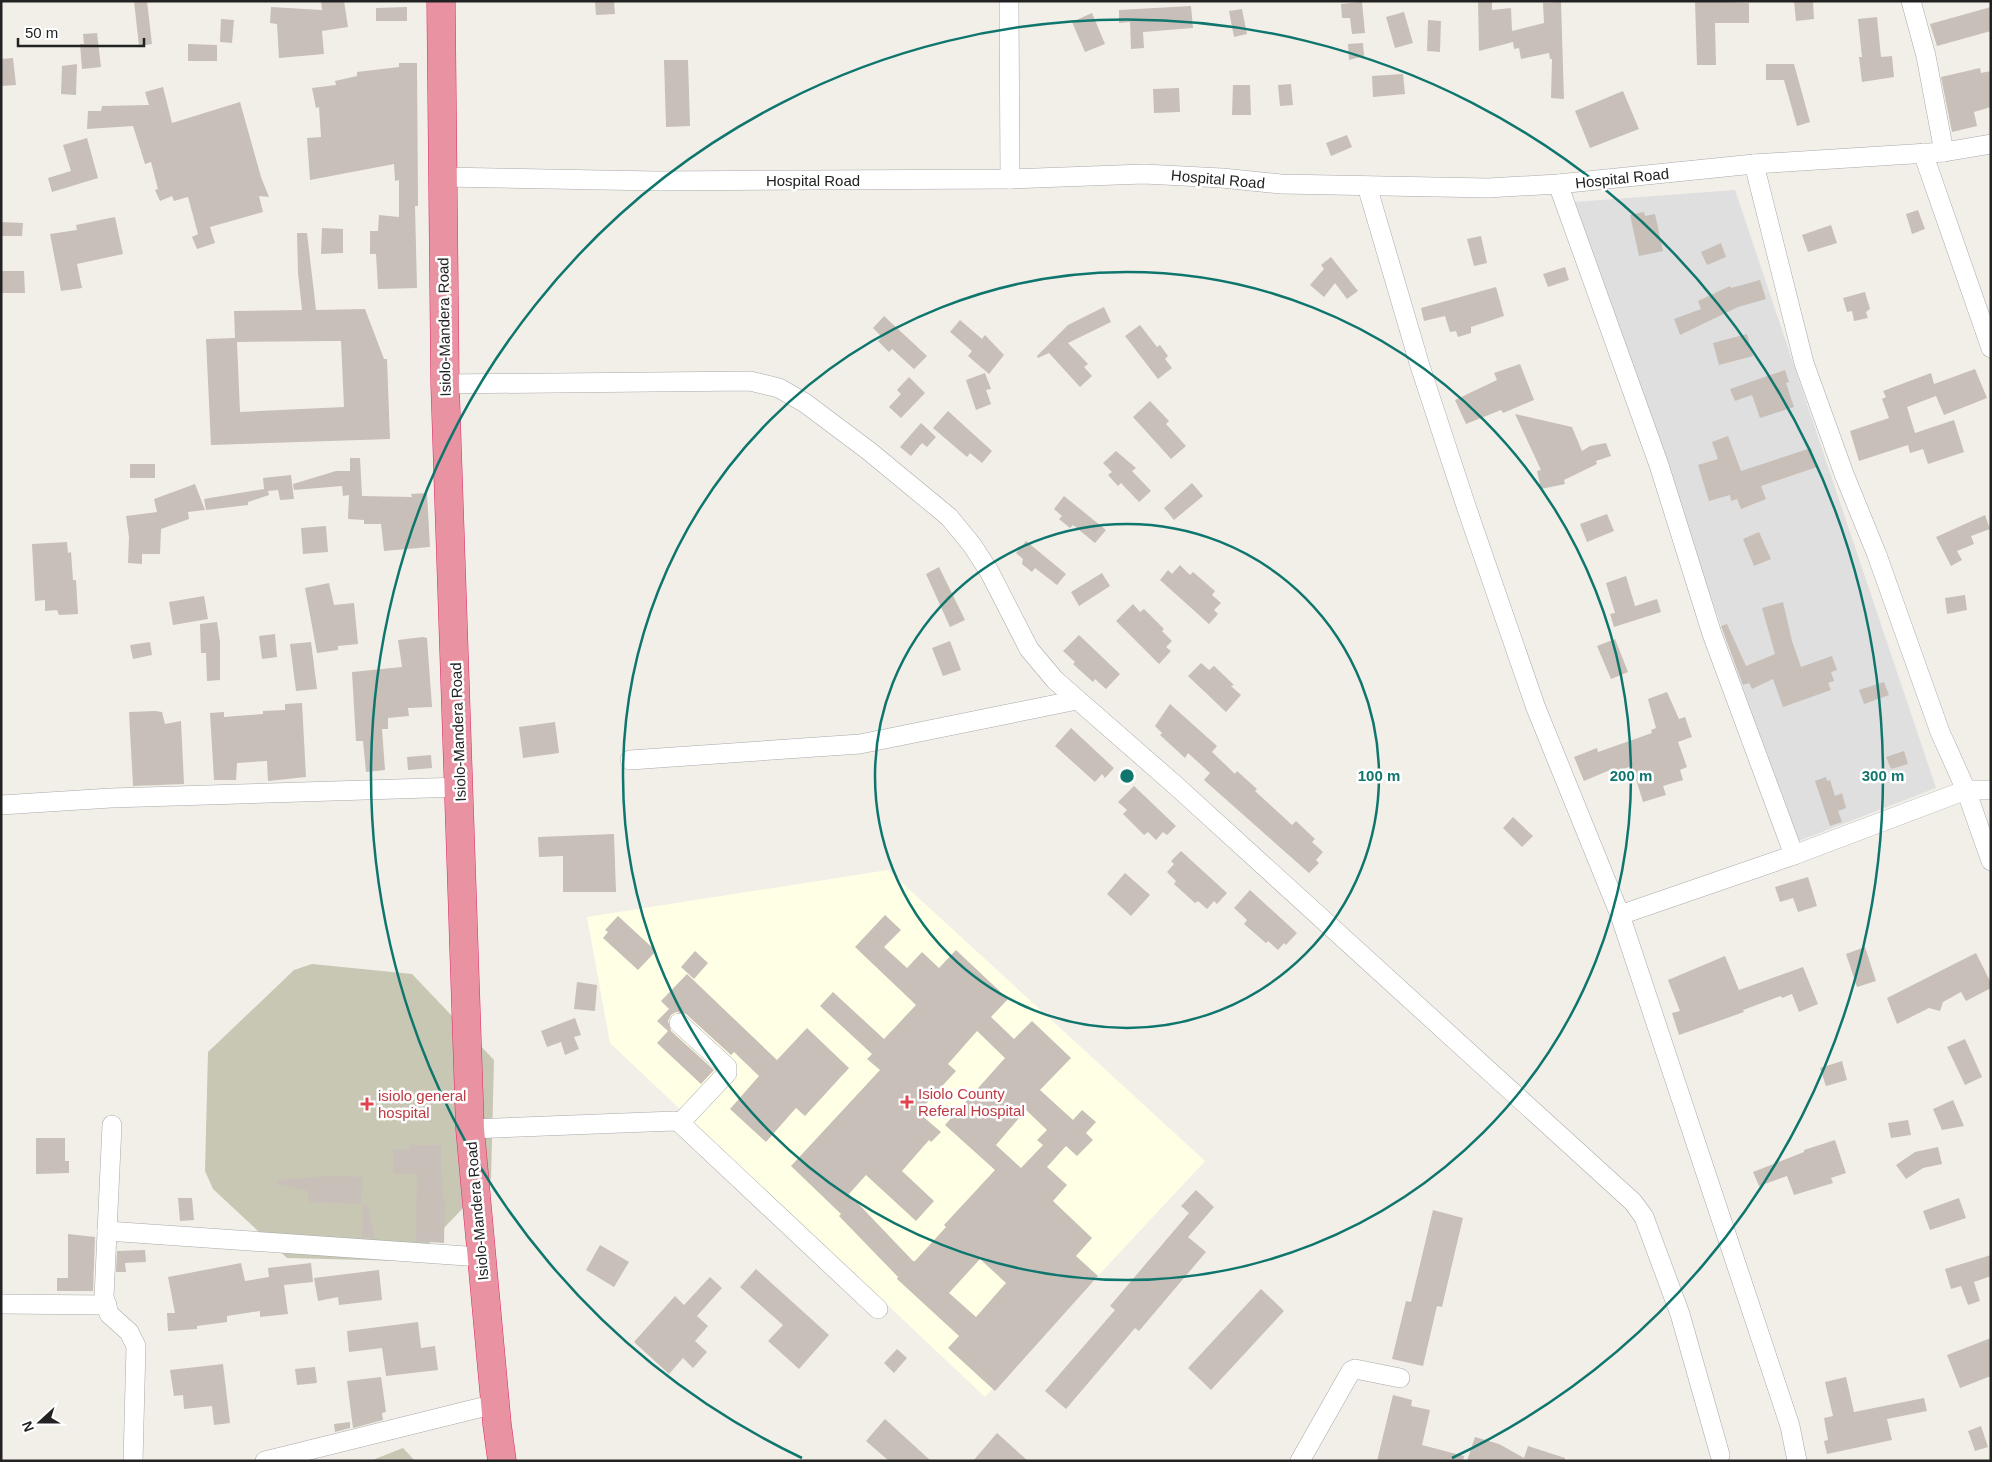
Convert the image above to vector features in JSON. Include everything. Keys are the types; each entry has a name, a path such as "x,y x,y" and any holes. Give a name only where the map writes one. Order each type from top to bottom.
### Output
{"highway":[{"name":"Isiolo-Mandera Road","path":"441,1 445,384 470,1129 502,1461"}],"street":[{"path":"1009,1 1010,179"},
{"path":"1911,1 1926,56 1944,152"},
{"name":"Hospital Road","path":"443,176 656,181 1010,179 1144,174 1222,178 1281,184 1488,188 1558,184 1754,164 1944,152 1991,144"},
{"path":"1923,153 1991,348"},
{"path":"1754,164 1804,363 1844,474 1877,555 1940,732 1966,790 1991,861"},
{"path":"1558,184 1659,465 1712,634 1794,855"},
{"path":"1367,186 1420,366 1467,509 1536,708 1620,914 1787,1417 1797,1461"},
{"path":"445,384 750,381 779,388 805,403 869,451 949,517 972,545 989,571 1029,648 1054,680 1174,784 1632,1202 1644,1216 1680,1314 1720,1455"},
{"path":"630,760 860,744 1077,700"},
{"path":"1,805 111,798 460,787"},
{"path":"1620,914 1794,855 1966,790 1991,790"},
{"path":"680,1023 727,1067 727,1073 680,1123"},
{"path":"470,1129 674,1121 680,1123 878,1309"},
{"path":"112,1126 104,1297 109,1314 129,1332 136,1346 133,1461"},
{"path":"107,1231 481,1257"},
{"path":"1,1304 107,1305"},
{"path":"1300,1461 1351,1371 1355,1370 1400,1378"},
{"path":"265,1461 495,1404"}],"shaded area":[{"path":"1735,190 1936,788 1796,842 1574,202"},
{"name":"Isiolo County Referal Hospital","path":"888,870 1205,1161 985,1397 610,1043 587,917"},
{"path":"312,964 412,974 494,1060 491,1179 416,1257 405,1261 287,1258 213,1189 205,1171 208,1052 294,970"},
{"path":"403,1448 415,1461 370,1461"}],"building":[{"path":"134,1 147,1 152,44 139,46"},
{"path":"321,1 344,1 348,27 322,31 324,54 279,58 277,24 270,23 271,7 322,10"},
{"path":"595,1 614,1 615,14 596,15"},
{"path":"1478,1 1492,1 1492,10 1511,8 1512,31 1544,23 1543,3 1561,2 1564,99 1551,98 1552,59 1550,59 1549,53 1521,59 1519,48 1514,49 1513,42 1479,51"},
{"path":"1695,1 1749,3 1749,23 1715,23 1716,65 1697,65"},
{"path":"1794,1 1813,1 1814,19 1796,21"},
{"path":"1362,2 1365,33 1352,34 1350,18 1342,18 1341,4"},
{"path":"1191,6 1193,28 1143,32 1144,48 1131,49 1130,22 1119,23 1119,10"},
{"path":"407,7 407,21 376,21 376,8"},
{"path":"1991,7 1991,31 1937,46 1930,24"},
{"path":"1242,9 1247,34 1234,37 1229,11"},
{"path":"1404,12 1413,43 1395,48 1386,17"},
{"path":"1092,13 1105,44 1085,52 1072,22"},
{"path":"1877,17 1881,57 1892,56 1894,77 1862,82 1859,57 1862,57 1858,19"},
{"path":"221,19 234,20 232,43 220,42"},
{"path":"1428,20 1441,21 1440,52 1427,51"},
{"path":"97,33 101,67 82,69 80,44 84,44 83,34"},
{"path":"1363,43 1364,56 1349,60 1348,44"},
{"path":"188,44 217,45 217,61 188,61"},
{"path":"13,58 16,85 1,86 1,59"},
{"path":"664,60 688,60 690,126 666,127"},
{"path":"399,63 417,63 418,206 415,206 417,288 378,289 376,254 370,254 370,231 378,231 379,215 399,217 399,180 395,181 394,164 310,180 307,138 321,137 319,107 316,108 312,88 336,85 335,81 357,76 357,72 399,67"},
{"path":"77,64 76,95 61,94 62,66"},
{"path":"1766,64 1794,64 1810,122 1797,126 1784,80 1766,80"},
{"path":"1980,68 1981,73 1991,71 1991,107 1974,112 1977,126 1952,132 1941,77"},
{"path":"1403,74 1405,94 1373,97 1372,76"},
{"path":"1291,84 1293,105 1280,106 1278,85"},
{"path":"1233,85 1250,85 1251,115 1232,115"},
{"path":"163,87 172,123 240,102 261,177 269,197 259,196 263,212 210,227 215,243 197,249 192,237 198,234 188,197 174,201 172,196 160,201 155,190 158,189 151,162 145,164 133,126 87,129 88,111 101,111 102,106 149,105 145,92"},
{"path":"1179,88 1180,112 1154,113 1153,89"},
{"path":"1623,91 1639,129 1590,148 1575,111"},
{"path":"1347,135 1352,147 1331,156 1326,143"},
{"path":"87,138 98,178 52,192 48,178 71,171 63,145"},
{"path":"1918,210 1925,229 1912,234 1906,214"},
{"path":"1644,212 1645,216 1655,214 1663,251 1639,256 1630,215"},
{"path":"115,217 123,254 77,264 82,288 61,291 50,234 77,230 76,225"},
{"path":"1,222 23,223 22,236 1,236"},
{"path":"1831,225 1837,243 1808,252 1802,235"},
{"path":"322,228 343,229 343,253 321,254"},
{"path":"297,233 307,233 316,310 365,309 384,359 387,359 390,439 211,445 206,339 235,338 234,311 302,310 298,273","holes":["341,341 344,407 240,412 237,342"]},
{"path":"1481,236 1487,263 1474,266 1467,239"},
{"path":"1721,243 1726,257 1707,265 1701,252"},
{"path":"1331,257 1358,291 1347,299 1335,283 1324,297 1310,285 1324,269 1321,265"},
{"path":"1565,267 1569,280 1548,287 1543,274"},
{"path":"1,271 24,271 25,293 1,293"},
{"path":"1760,280 1766,299 1738,307 1680,335 1674,319 1701,309 1698,301 1730,286 1731,288"},
{"path":"1496,287 1504,316 1471,327 1471,333 1458,337 1456,331 1450,332 1445,316 1424,321 1421,308"},
{"path":"1865,292 1870,309 1866,312 1868,318 1854,321 1852,311 1847,312 1843,298"},
{"path":"1104,307 1111,322 1068,343 1088,364 1084,367 1092,376 1080,387 1049,353 1038,358 1037,356 1068,325"},
{"path":"884,316 927,356 914,369 892,349 889,352 878,341 882,337 873,328"},
{"path":"960,320 982,339 985,335 1004,355 989,374 968,356 972,351 950,332"},
{"path":"1140,325 1157,347 1160,345 1168,356 1165,359 1172,368 1158,379 1125,336"},
{"path":"1747,334 1753,356 1719,365 1713,343"},
{"path":"1520,364 1534,400 1503,413 1501,410 1466,424 1455,400 1497,380 1494,373"},
{"path":"1975,369 1987,398 1944,415 1936,396 1907,407 1915,433 1954,420 1964,452 1928,464 1923,449 1910,453 1908,445 1859,461 1850,431 1889,418 1882,399 1886,397 1883,391 1931,373 1934,384"},
{"path":"1785,370 1789,382 1786,383 1794,407 1760,418 1752,395 1735,401 1730,389"},
{"path":"985,373 991,389 986,390 991,404 976,410 966,380"},
{"path":"909,377 925,393 901,418 889,407 901,394 897,390"},
{"path":"1150,401 1169,421 1166,424 1186,446 1171,459 1133,417"},
{"path":"948,411 992,451 982,463 970,453 967,457 933,428"},
{"path":"1515,414 1572,427 1582,451 1590,446 1606,443 1611,456 1596,461 1597,464 1564,480 1565,484 1541,489 1537,471 1541,470"},
{"path":"921,423 936,437 927,447 922,443 911,456 900,447"},
{"path":"1728,436 1741,471 1811,448 1817,467 1761,486 1766,499 1741,509 1737,499 1731,501 1730,495 1709,501 1698,465 1718,459 1712,442"},
{"path":"1116,451 1136,468 1132,471 1151,491 1139,502 1121,483 1118,486 1108,475 1112,472 1103,463"},
{"path":"350,458 360,458 362,496 412,497 411,494 427,493 430,547 384,551 381,524 364,524 364,520 348,519 349,495 343,496 342,486 294,490 293,484 336,471 350,471"},
{"path":"130,464 155,464 155,478 130,478"},
{"path":"291,475 294,499 280,500 278,490 268,491 269,495 248,502 248,505 206,510 204,499 264,489 263,478"},
{"path":"1192,483 1203,496 1174,520 1164,508"},
{"path":"195,484 205,510 188,512 189,519 161,529 160,554 142,554 142,564 128,563 129,537 126,516 157,512 154,499"},
{"path":"1064,496 1106,530 1095,543 1073,525 1070,528 1059,519 1062,516 1054,509"},
{"path":"1607,514 1614,531 1587,542 1580,524"},
{"path":"1985,515 1990,529 1971,536 1974,544 1957,551 1962,560 1951,566 1936,537"},
{"path":"326,526 328,552 303,554 301,528"},
{"path":"1759,532 1771,559 1754,566 1743,539"},
{"path":"1026,541 1066,574 1057,585 1035,568 1032,572 1022,564 1023,559 1016,553"},
{"path":"67,542 68,553 71,552 73,580 76,580 78,614 59,615 57,610 45,611 45,600 35,601 32,544"},
{"path":"1180,565 1190,575 1193,572 1215,591 1212,595 1221,603 1214,610 1218,614 1209,624 1160,580 1168,570 1172,574"},
{"path":"939,567 965,620 950,627 926,574"},
{"path":"1102,573 1110,586 1079,606 1071,592"},
{"path":"1626,576 1635,606 1657,599 1661,612 1614,627 1610,614 1615,613 1606,583"},
{"path":"329,583 334,605 354,603 358,644 338,646 338,650 317,653 305,588"},
{"path":"1965,595 1967,610 1947,614 1945,598"},
{"path":"204,596 208,619 173,625 169,602"},
{"path":"1783,602 1792,641 1801,667 1832,656 1837,670 1831,672 1834,681 1828,683 1831,690 1783,707 1773,679 1752,689 1749,683 1743,685 1721,626 1727,624 1746,666 1775,654 1762,608"},
{"path":"1133,604 1140,612 1144,609 1164,629 1162,631 1172,641 1166,647 1171,651 1159,664 1116,621"},
{"path":"217,622 220,642 220,680 207,681 206,653 201,653 200,624"},
{"path":"275,634 277,657 262,659 259,636"},
{"path":"1079,635 1120,674 1106,689 1095,679 1093,682 1073,664 1075,662 1063,651"},
{"path":"427,638 432,707 408,708 409,716 388,718 388,729 382,729 385,770 366,772 363,741 356,741 352,672 402,667 398,640"},
{"path":"1615,639 1628,672 1611,679 1597,646"},
{"path":"950,641 961,670 943,676 932,648"},
{"path":"150,642 152,655 133,659 130,645"},
{"path":"311,642 317,689 296,691 290,644"},
{"path":"1201,663 1209,670 1214,666 1234,685 1231,686 1241,695 1226,712 1188,676"},
{"path":"1884,682 1889,695 1864,704 1859,690"},
{"path":"1667,692 1679,719 1685,717 1692,737 1678,742 1687,767 1680,770 1683,780 1663,786 1666,795 1643,802 1632,766 1611,773 1610,770 1584,781 1574,757 1597,748 1598,752 1652,733 1651,730 1656,728 1648,699"},
{"path":"302,703 306,777 268,781 267,761 237,763 236,780 214,780 210,713 224,712 224,717 263,714 263,711 285,710 285,704"},
{"path":"1170,704 1217,746 1212,752 1235,774 1237,771 1257,789 1255,791 1292,825 1296,821 1315,839 1312,842 1323,852 1316,860 1319,863 1309,873 1204,780 1210,773 1188,753 1185,758 1160,735 1162,733 1155,726"},
{"path":"129,712 162,712 165,724 181,721 184,784 133,786"},
{"path":"555,722 559,753 523,758 519,727"},
{"path":"1071,728 1114,768 1105,778 1102,774 1095,782 1055,746"},
{"path":"1904,751 1908,764 1891,769 1886,757"},
{"path":"431,755 432,768 408,770 407,757"},
{"path":"1826,777 1827,781 1830,780 1835,796 1842,793 1846,808 1838,811 1842,822 1830,826 1815,781"},
{"path":"1134,786 1176,826 1167,835 1163,832 1156,840 1148,832 1144,835 1123,814 1127,810 1118,802"},
{"path":"1513,817 1533,836 1522,847 1503,828"},
{"path":"614,834 616,892 563,892 563,856 539,857 538,837"},
{"path":"1181,851 1227,893 1217,904 1214,901 1207,909 1198,901 1195,903 1174,884 1176,881 1167,872 1174,864 1171,861"},
{"path":"1125,873 1150,895 1131,916 1107,894"},
{"path":"1808,877 1817,906 1798,912 1793,898 1780,902 1775,887"},
{"path":"1250,890 1297,933 1286,945 1284,943 1278,950 1268,941 1266,943 1244,924 1247,920 1234,908"},
{"path":"885,915 901,930 884,947 907,968 922,952 939,968 956,950 1008,999 991,1017 1014,1039 1032,1021 1071,1058 1040,1090 1073,1120 1082,1110 1096,1122 1086,1133 1093,1140 1077,1156 1066,1146 1047,1167 1067,1185 1053,1201 1092,1238 1076,1256 1098,1276 995,1391 948,1348 959,1336 897,1279 898,1277 839,1216 841,1214 791,1166 880,1070 867,1059 872,1054 820,1006 833,992 884,1039 916,1005 855,947","holes":["977,1031 1005,1058 945,1125 995,1170 944,1225 946,1227 913,1261 849,1194 866,1175 916,1221 934,1201 902,1171 929,1140 931,1142 941,1132 920,1114 924,1109 922,1108 956,1071 948,1064","1026,1110 1047,1130 1037,1140 1043,1145 1021,1168 996,1145","980,1259 1006,1283 976,1317 949,1293"]},
{"path":"618,916 656,951 638,970 603,938 608,932 605,930"},
{"path":"1865,947 1876,981 1857,987 1846,954"},
{"path":"695,951 708,963 694,979 681,967"},
{"path":"1976,953 1991,983 1991,988 1966,1001 1961,992 1943,1002 1940,1011 1929,1008 1897,1024 1887,998"},
{"path":"1725,956 1739,990 1803,967 1818,1004 1799,1012 1792,994 1782,998 1781,996 1743,1010 1744,1012 1679,1035 1672,1013 1680,1011 1668,980"},
{"path":"687,974 777,1060 807,1028 849,1068 805,1116 796,1108 766,1142 730,1109 759,1076 734,1052 731,1055 686,1014 676,1012 671,1015 668,1021 671,1031 714,1070 701,1084 657,1043 668,1031 657,1021 669,1009 661,1001"},
{"path":"577,982 597,985 595,1011 574,1009"},
{"path":"575,1018 581,1035 574,1037 579,1049 565,1055 561,1042 547,1047 541,1031"},
{"path":"1965,1039 1982,1077 1965,1085 1947,1047"},
{"path":"1842,1061 1847,1080 1826,1086 1820,1068"},
{"path":"1953,1100 1964,1126 1942,1130 1933,1109"},
{"path":"1908,1120 1911,1135 1891,1138 1888,1123"},
{"path":"36,1138 65,1138 65,1161 69,1161 69,1173 36,1174"},
{"path":"1835,1140 1846,1173 1831,1178 1833,1183 1794,1195 1787,1176 1759,1186 1753,1172 1804,1152 1804,1150"},
{"path":"410,1145 441,1145 443,1199 445,1199 444,1243 416,1241 417,1174 393,1174 393,1149 410,1149"},
{"path":"1938,1147 1942,1164 1923,1168 1906,1179 1896,1165 1915,1152"},
{"path":"326,1176 362,1177 361,1204 309,1202 308,1191 277,1184 277,1180"},
{"path":"1196,1190 1214,1207 1188,1237 1206,1252 1139,1331 1135,1328 1066,1409 1045,1391 1115,1310 1110,1306 1189,1213 1181,1206"},
{"path":"178,1198 192,1198 194,1220 180,1221"},
{"path":"1959,1198 1966,1218 1930,1230 1923,1211"},
{"path":"367,1204 375,1238 362,1237 363,1205"},
{"path":"1433,1210 1463,1218 1442,1307 1437,1306 1423,1366 1392,1359 1406,1301 1411,1302"},
{"path":"68,1234 95,1237 93,1291 57,1291 57,1278 68,1278"},
{"path":"600,1245 629,1262 614,1287 586,1270"},
{"path":"145,1250 146,1262 125,1263 126,1272 116,1272 117,1251"},
{"path":"1991,1255 1991,1276 1974,1282 1980,1301 1968,1305 1961,1286 1951,1289 1945,1269"},
{"path":"241,1263 245,1281 269,1277 268,1268 311,1263 313,1282 284,1285 288,1314 260,1317 260,1311 227,1316 227,1322 197,1326 197,1329 168,1331 167,1313 175,1313 168,1277"},
{"path":"756,1269 829,1335 799,1369 768,1341 783,1325 740,1287"},
{"path":"379,1270 382,1300 339,1305 338,1297 318,1301 314,1278"},
{"path":"710,1277 722,1288 697,1316 708,1326 695,1341 707,1352 693,1368 683,1358 669,1374 634,1342 675,1296 684,1305"},
{"path":"1261,1289 1284,1311 1211,1390 1188,1368"},
{"path":"418,1322 421,1348 435,1346 438,1370 386,1376 382,1348 349,1352 347,1331"},
{"path":"1991,1338 1991,1376 1960,1388 1947,1355"},
{"path":"897,1349 907,1358 894,1373 884,1363"},
{"path":"223,1364 230,1423 214,1425 212,1406 184,1409 183,1395 174,1396 170,1370"},
{"path":"315,1367 317,1383 297,1385 295,1369"},
{"path":"381,1377 386,1412 382,1413 383,1420 353,1428 347,1381"},
{"path":"1846,1377 1854,1412 1924,1398 1927,1411 1887,1419 1892,1440 1827,1454 1824,1441 1828,1440 1824,1418 1833,1416 1825,1382"},
{"path":"1393,1395 1412,1400 1411,1406 1430,1410 1422,1445 1464,1456 1463,1461 1377,1461"},
{"path":"885,1419 931,1461 889,1461 866,1441"},
{"path":"350,1422 350,1428 335,1432 334,1424"},
{"path":"1981,1426 1988,1447 1975,1451 1968,1431"},
{"path":"997,1433 1028,1461 973,1461"},
{"path":"1475,1437 1499,1444 1524,1458 1528,1446 1565,1458 1565,1461 1467,1461"}],"place":[{"name":"Isiolo County Referal Hospital","path":"907,1102"},
{"name":"isiolo general hospital","path":"367,1104"}]}
